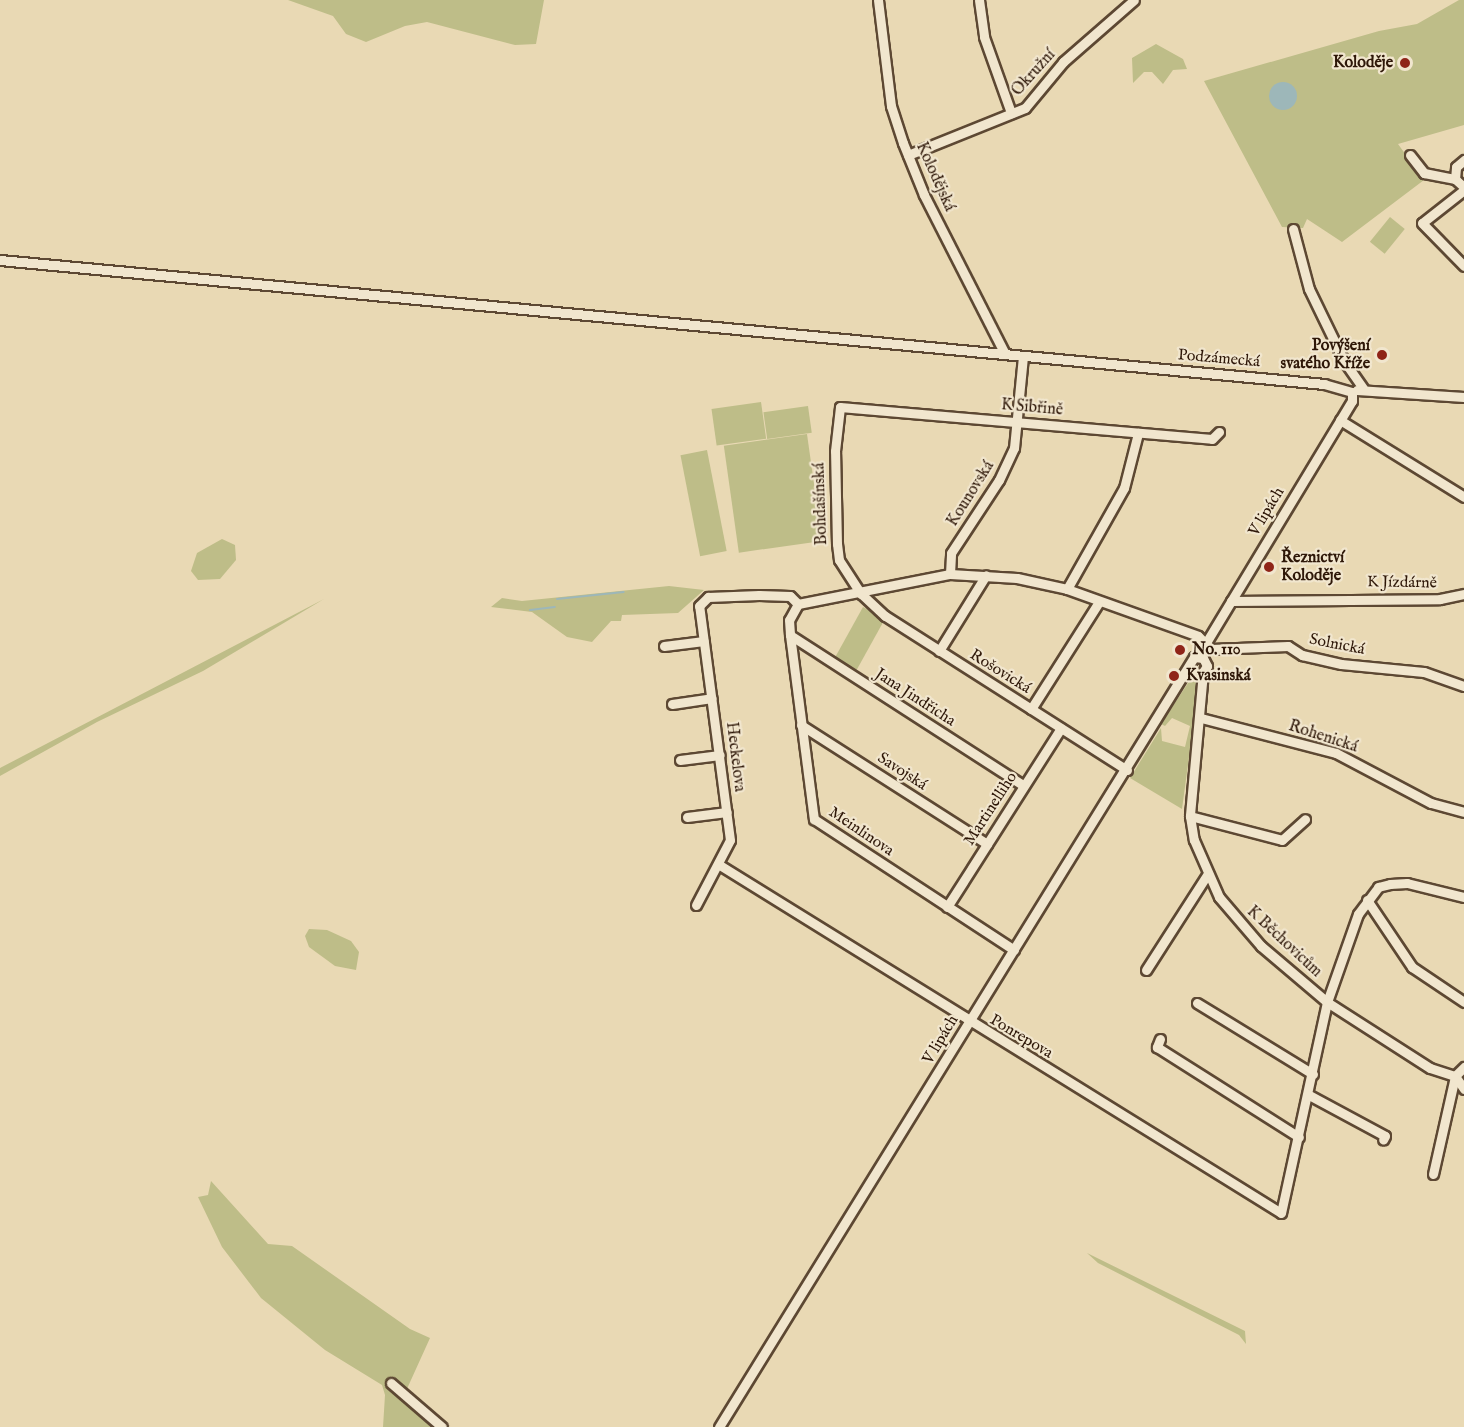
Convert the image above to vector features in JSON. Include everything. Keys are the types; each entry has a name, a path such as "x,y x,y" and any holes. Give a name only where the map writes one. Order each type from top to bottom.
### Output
{"street":[{"name":"Kolodějská","path":"878,0 891,106 908,155 1005,354"},
{"path":"979,0 984,38 1011,113"},
{"name":"Okružní","path":"908,155 1025,108 1063,63 1134,0"},
{"path":"1410,155 1424,174 1455,179 1464,188 1422,223 1464,266"},
{"path":"1455,179 1456,167 1464,160"},
{"path":"1293,228 1309,289 1363,388"},
{"name":"Podzámecká","path":"0,260 1324,384 1352,392"},
{"name":"Kounovská","path":"950,574 951,553 1009,461 1017,422 1023,356"},
{"path":"1352,392 1363,388 1464,397"},
{"name":"V lipách","path":"1201,657 1205,645 1353,399 1352,392"},
{"name":"K Sibřině","path":"840,407 1212,439 1219,432"},
{"name":"Bohdašínská","path":"840,407 834,493 838,560 861,594"},
{"path":"1340,420 1464,497"},
{"path":"1067,589 1124,488 1138,433"},
{"path":"798,604 861,594 950,574 986,575 1067,589 1198,636 1205,645"},
{"path":"939,651 986,575"},
{"name":"Rošovická","path":"861,594 881,614 1127,770"},
{"name":"K Jízdárně","path":"1231,601 1440,599 1464,594"},
{"name":"Heckelova","path":"696,905 730,840 699,606 708,597 759,595 790,596 798,604"},
{"path":"1031,709 1099,602"},
{"name":"Meinlinova","path":"798,604 789,620 790,635 801,725 817,822 1014,950"},
{"name":"Jana Jindřicha","path":"790,635 1024,786"},
{"path":"664,646 704,641"},
{"name":"Solnická","path":"1205,645 1220,649 1288,646 1302,655 1341,664 1424,672 1464,686"},
{"path":"1201,657 1207,666 1203,672 1195,674 1190,669 1190,661 1201,657"},
{"name":"V lipách","path":"719,1427 1190,669"},
{"name":"K Běchovicům","path":"1203,672 1201,718 1190,816 1194,840 1207,874 1233,916 1261,946 1327,1002 1430,1068 1455,1076"},
{"path":"672,704 712,698"},
{"name":"Rohenická","path":"1201,718 1336,753 1431,803 1464,812"},
{"name":"Savojská","path":"801,725 987,844"},
{"name":"Martinelliho","path":"947,907 1061,728"},
{"path":"680,760 720,755"},
{"path":"687,817 727,812"},
{"path":"1190,816 1282,840 1305,819"},
{"name":"Ponrepova","path":"718,864 969,1022 1281,1213 1299,1137"},
{"path":"1146,970 1207,874"},
{"path":"1160,1039 1157,1047 1299,1137 1325,1024 1327,1002 1358,914 1367,900 1378,887 1398,882 1464,897"},
{"path":"1367,900 1412,967 1464,1002"},
{"path":"1197,1003 1314,1074"},
{"path":"1433,1174 1455,1076 1464,1067"},
{"path":"1455,1076 1464,1089"},
{"path":"1309,1095 1385,1136 1383,1140"},
{"path":"391,1383 442,1427"}],"shaded area":[{"path":"288,0 544,0 536,44 515,45 427,22 405,26 366,42 346,34 333,16"},
{"path":"1459,0 1464,0 1464,125 1398,144 1424,180 1342,242 1307,219 1303,228 1282,227 1204,81 1379,31 1417,24"},
{"path":"1156,44 1183,59 1187,69 1173,70 1163,84 1152,72 1144,72 1133,83 1132,58"},
{"path":"1390,217 1405,229 1385,254 1370,242"},
{"path":"761,402 766,439 717,446 711,409"},
{"path":"808,406 812,433 767,439 763,412"},
{"path":"807,434 822,541 739,553 724,446"},
{"path":"707,450 727,551 700,556 680,455"},
{"path":"222,539 235,545 236,560 220,579 198,580 191,571 197,553"},
{"path":"669,586 704,590 678,613 622,615 621,621 611,621 592,642 567,637 532,612 491,607 502,598 522,601"},
{"path":"324,599 203,671 97,722 0,776 0,768"},
{"path":"863,607 885,619 857,670 835,658"},
{"path":"1194,674 1198,676 1196,726 1192,726 1182,809 1130,778 1161,728 1162,741 1185,747 1190,726 1172,718 1165,726 1161,724"},
{"path":"309,929 327,930 351,941 359,952 356,970 335,966 309,947 305,936"},
{"path":"211,1181 268,1244 292,1246 410,1329 430,1338 406,1391 441,1427 383,1427 385,1395 382,1385 325,1350 261,1298 222,1247 198,1197 208,1195"},
{"path":"1087,1253 1245,1331 1246,1344 1239,1335 1098,1263"}],"water":[{"path":"1283,82 1293,86 1297,96 1293,106 1283,110 1273,106 1269,96 1273,86"}],"waterway":[{"path":"557,599 624,592"},
{"path":"530,610 555,607"}],"place":[{"name":"Koloděje","path":"1405,63"},
{"name":"Povýšení svatého Kříže","path":"1382,355"},
{"name":"Řeznictví Koloděje","path":"1269,567"},
{"name":"No. 110","path":"1180,650"},
{"name":"Kvasinská","path":"1174,676"}]}
